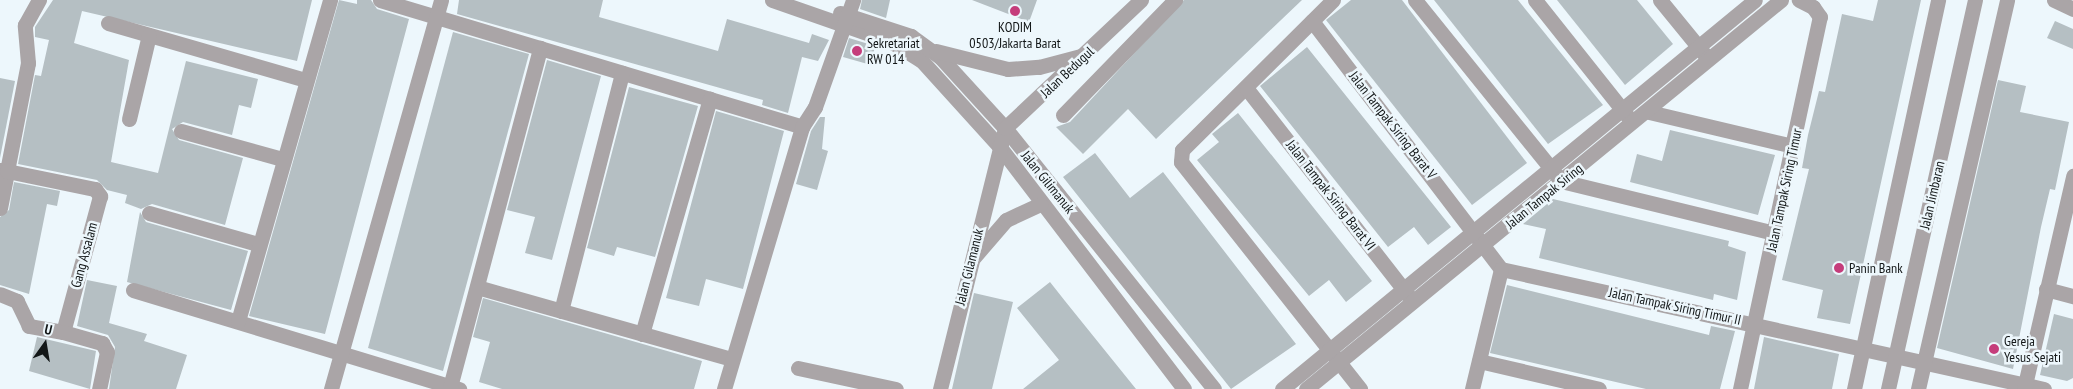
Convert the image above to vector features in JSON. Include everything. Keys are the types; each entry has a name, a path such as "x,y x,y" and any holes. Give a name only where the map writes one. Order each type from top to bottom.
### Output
{"street":[{"path":"0,208 3,170 28,63 25,25 39,0"},
{"path":"238,321 258,244 330,0"},
{"path":"380,0 802,127"},
{"path":"330,389 441,0"},
{"path":"772,0 848,20"},
{"path":"802,0 848,20"},
{"path":"724,389 802,127 815,107 848,20 853,0"},
{"name":"Jalan Bedugul","path":"999,146 1005,128 1088,54 1141,0"},
{"path":"1063,115 1174,0"},
{"path":"1333,0 1180,155 1181,162 1328,351 1360,389"},
{"path":"1416,0 1561,182 1775,233"},
{"path":"1535,0 1634,123"},
{"path":"1660,0 1704,54"},
{"name":"Jalan Tampak Siring","path":"1306,389 1649,112 1755,0"},
{"name":"Jalan Tampak Siring","path":"1282,389 1405,289 1475,229 1623,111 1781,0"},
{"name":"Jalan Tampak Siring Timur","path":"1740,389 1820,17 1799,0"},
{"path":"1854,389 1938,0"},
{"name":"Jalan Jimbaran","path":"1888,389 1975,0"},
{"path":"1918,389 2007,0"},
{"path":"2058,1 2073,8"},
{"name":"Jalan Gilimanuk","path":"848,20 928,48 1005,128 1214,389"},
{"name":"Jalan Tampak Siring Barat V","path":"1312,21 1475,229"},
{"path":"108,23 306,80"},
{"path":"129,119 149,35"},
{"name":"Jalan Gilimanuk","path":"892,35 921,60 999,146 1041,204 1184,389"},
{"path":"133,290 455,388 477,287 540,48"},
{"path":"928,48 1008,69 1040,66 1088,54"},
{"path":"562,311 622,73"},
{"name":"Jalan Tampak Siring Barat VI","path":"1247,89 1405,289 1413,302"},
{"path":"642,334 710,99"},
{"path":"1649,112 1793,146"},
{"path":"181,131 283,159"},
{"name":"Jalan Gilamanuk","path":"940,389 999,146"},
{"name":"Gang Assalam","path":"3,170 98,192 64,332"},
{"path":"2024,387 2046,290 2070,203 2073,176"},
{"path":"969,265 1006,220 1041,204"},
{"path":"149,213 258,244"},
{"path":"1472,389 1501,268 1475,229"},
{"name":"Jalan Tampak Siring Timur II","path":"1501,268 1754,323 2024,387 2044,389"},
{"path":"477,287 732,359"},
{"path":"2046,290 2073,296"},
{"path":"0,294 17,301 29,326 64,332 102,343 107,352 99,389"},
{"path":"1479,361 1599,389"},
{"path":"798,368 896,389"}],"building":[{"path":"53,0 312,0 297,61 82,11 74,43 129,60 111,162 158,173 186,61 258,79 251,108 239,105 232,135 183,122 172,129 179,140 243,158 225,225 152,204 141,209 125,203 127,195 107,190 97,180 18,164 35,75 41,76 49,40 35,37 35,27"},
{"path":"339,0 357,4 357,0 371,0 377,9 409,19 325,334 249,316"},
{"path":"459,0 603,0 599,17 718,51 727,19 809,43 812,34 829,40 818,61 802,57 788,113 762,105 763,100 457,14"},
{"path":"862,0 890,0 886,18 860,9"},
{"name":"KODIM 0503/Jakarta Barat","path":"972,0 1037,0 1029,22"},
{"path":"1184,0 1302,0 1156,139 1128,109 1083,154 1056,127 1070,122"},
{"path":"1351,0 1402,0 1527,163 1472,205 1326,20"},
{"path":"1434,0 1518,0 1603,105 1548,144"},
{"path":"1557,0 1637,0 1673,44 1625,85"},
{"path":"1878,0 1921,0 1850,324 1817,318 1823,290 1782,280 1809,169 1802,168 1808,135 1819,91 1825,92 1842,14 1873,21"},
{"path":"2055,21 2073,29 2073,49 2047,38"},
{"path":"453,32 529,54 443,371 368,348"},
{"name":"Sekretariat RW 014","path":"849,38 875,46 871,65 843,57"},
{"path":"1307,47 1451,227 1428,245 1414,227 1388,247 1260,86"},
{"path":"547,60 601,76 552,260 525,253 535,217 507,210"},
{"path":"0,78 15,81 0,158"},
{"path":"1998,80 2026,86 2020,112 2069,122 2055,190 2050,189 2041,227 2013,369 1937,348"},
{"path":"629,87 698,106 655,257 617,247 614,256 587,248"},
{"path":"716,111 784,131 743,289 706,279 699,306 666,298"},
{"path":"1238,113 1372,281 1346,302 1329,280 1309,296 1197,160 1219,142 1212,134"},
{"path":"820,117 825,117 822,149 828,151 817,190 796,184 811,131"},
{"path":"1670,130 1775,155 1758,215 1630,182 1637,154 1662,161"},
{"path":"1095,153 1130,198 1163,172 1296,344 1231,389 1063,177"},
{"path":"14,182 60,191 57,206 47,204 29,294 0,285 0,217 9,210"},
{"path":"1553,199 1729,241 1728,246 1746,252 1737,300 1714,294 1713,300 1539,258 1546,229 1523,224"},
{"path":"140,212 146,222 248,251 231,310 127,282"},
{"path":"87,280 117,286 109,323 147,334 144,341 187,355 176,389 109,389 115,347 108,335 77,326"},
{"path":"1050,282 1136,389 1023,389 1059,360 1017,308"},
{"path":"1507,285 1709,335 1711,326 1735,331 1720,389 1646,389 1490,353"},
{"path":"974,293 1013,302 992,389 952,389"},
{"path":"483,298 702,361 694,389 502,389 479,382 490,342 473,337"},
{"path":"2054,314 2073,319 2073,378 2067,381 2040,375"},
{"path":"37,337 96,351 90,389 29,371"},
{"path":"1764,337 1839,354 1832,389 1754,389"}],"place":[{"name":"KODIM 0503/Jakarta Barat","path":"1015,11"},
{"name":"Sekretariat RW 014","path":"857,51"},
{"name":"Panin Bank","path":"1839,268"},
{"name":"Gereja Yesus Sejati","path":"1994,349"}]}
